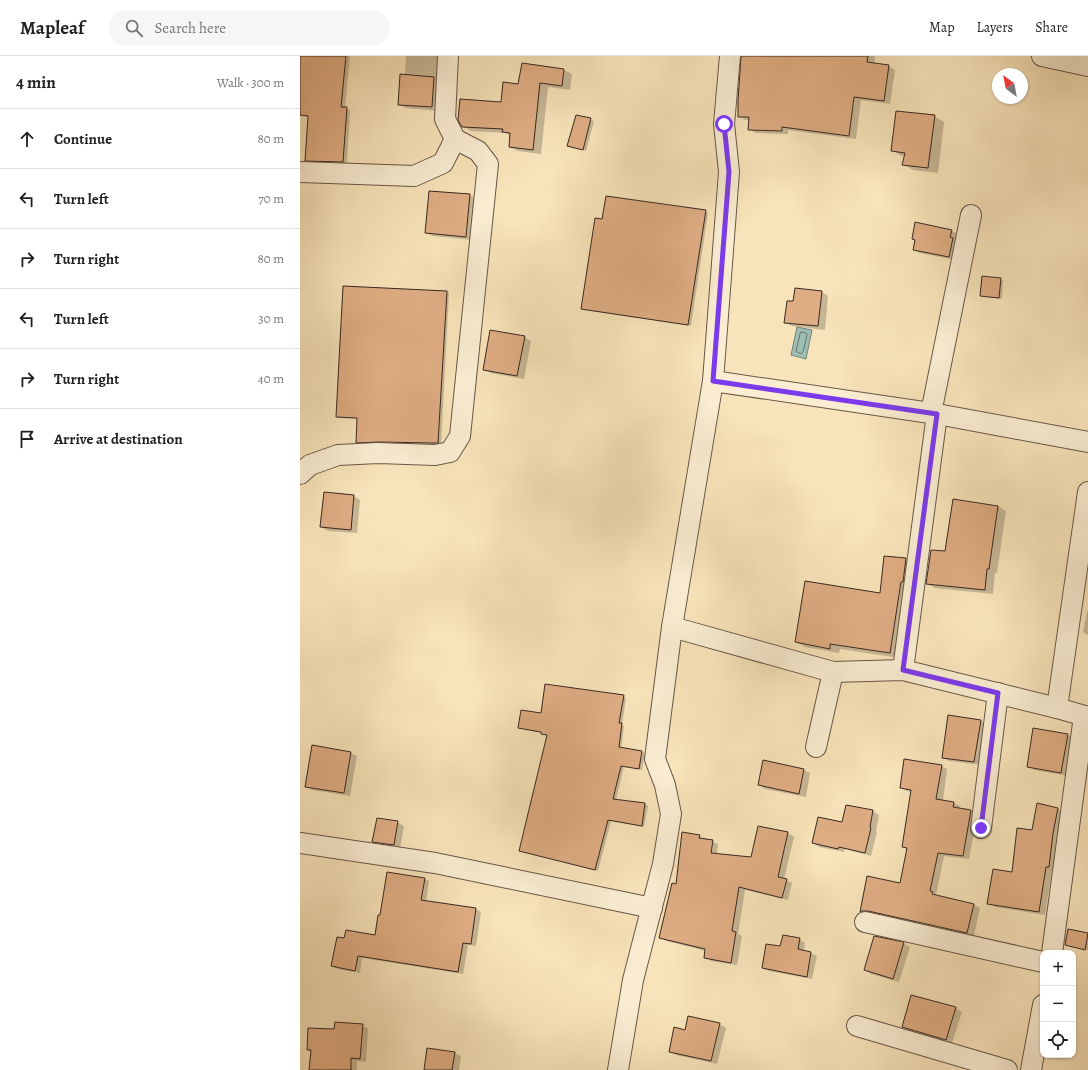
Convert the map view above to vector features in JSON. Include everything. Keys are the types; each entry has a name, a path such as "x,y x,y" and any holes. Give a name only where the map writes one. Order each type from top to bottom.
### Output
{"street":[{"path":"300,474 310,465 338,456 378,453 435,455 450,452 460,436 488,164 478,151 456,139 445,119 448,56"},
{"path":"618,1070 633,980 663,864 672,814 665,785 655,759 672,627 713,381 729,172 724,124 730,56"},
{"path":"1042,56 1088,66"},
{"path":"300,172 414,176 443,163 456,139"},
{"path":"903,670 934,414 971,215"},
{"path":"713,381 934,414 1088,442"},
{"path":"1057,708 1088,492"},
{"path":"672,627 833,672 903,670 1057,708 1086,717 1052,950"},
{"path":"816,747 833,672"},
{"path":"981,828 998,693"},
{"path":"300,843 435,863 652,908"},
{"path":"865,922 1040,961"},
{"path":"1031,1070 1040,1022"},
{"path":"857,1026 1007,1070"}],"water":[{"path":"797,327 812,330 806,359 791,355"}],"building":[{"path":"300,56 346,56 341,107 347,107 343,162 305,161 308,116 300,115"},
{"path":"741,56 868,56 867,62 889,65 884,101 854,97 849,136 782,127 782,131 748,130 749,117 738,117"},
{"path":"522,63 564,69 562,86 540,83 533,150 509,147 510,133 502,132 503,129 462,127 458,120 460,99 501,102 503,82 518,84"},
{"path":"400,74 434,77 432,107 398,105"},
{"path":"896,111 935,115 928,168 902,165 905,153 891,151"},
{"path":"576,115 591,118 583,150 567,146"},
{"path":"429,191 470,194 466,237 425,233"},
{"path":"606,196 706,210 688,325 581,309 595,218 602,219"},
{"path":"915,222 952,230 950,237 953,238 949,257 913,250 915,240 912,239"},
{"path":"982,276 1001,278 999,298 980,296"},
{"path":"343,286 447,291 438,443 356,443 357,418 336,417"},
{"path":"795,288 822,291 818,326 784,323 787,301 793,301"},
{"path":"490,330 525,336 517,376 483,370"},
{"path":"324,492 354,495 351,530 320,527"},
{"path":"953,499 998,506 989,569 987,569 985,590 926,584 931,550 945,551"},
{"path":"884,556 906,558 890,653 830,644 830,649 795,642 805,581 880,593"},
{"path":"545,684 624,695 619,723 622,723 619,747 642,751 639,769 621,766 613,799 645,803 642,826 608,820 595,870 519,851 547,735 541,734 541,732 518,728 521,710 541,713"},
{"path":"948,715 981,720 974,762 942,758"},
{"path":"1033,728 1068,734 1061,773 1027,767"},
{"path":"312,745 351,752 344,793 305,787"},
{"path":"904,759 942,765 936,799 954,802 953,807 971,810 963,856 938,853 930,891 933,892 932,894 974,904 967,933 868,911 860,912 867,876 900,883 907,848 902,847 911,790 900,788"},
{"path":"763,760 804,769 799,794 758,785"},
{"path":"1037,803 1058,808 1049,867 1046,867 1039,912 987,904 993,869 1012,872 1017,828 1032,830"},
{"path":"846,805 873,810 871,828 865,853 812,843 818,817 842,822"},
{"path":"377,818 398,821 394,845 372,842"},
{"path":"758,826 788,832 778,877 787,879 782,898 739,887 732,931 736,932 731,963 704,958 705,949 659,938 672,883 676,884 682,832 700,835 699,838 713,840 711,853 751,857"},
{"path":"387,872 425,878 421,900 476,908 471,944 463,943 458,972 358,956 355,971 331,966 337,937 344,938 346,930 375,935"},
{"path":"1068,929 1088,933 1085,950 1065,945"},
{"path":"783,935 800,938 798,949 811,952 807,977 762,968 766,944 780,946"},
{"path":"874,936 904,942 893,979 864,970"},
{"path":"911,995 956,1007 946,1040 902,1027"},
{"path":"688,1016 720,1023 711,1061 669,1052 674,1027 685,1030"},
{"path":"335,1022 363,1024 360,1059 351,1058 351,1070 309,1070 311,1050 307,1050 308,1028 334,1029"},
{"path":"427,1048 455,1052 452,1070 424,1070"}],"route":[{"path":"724,124 729,172 713,381 937,414 903,670 998,693 981,828"}]}
